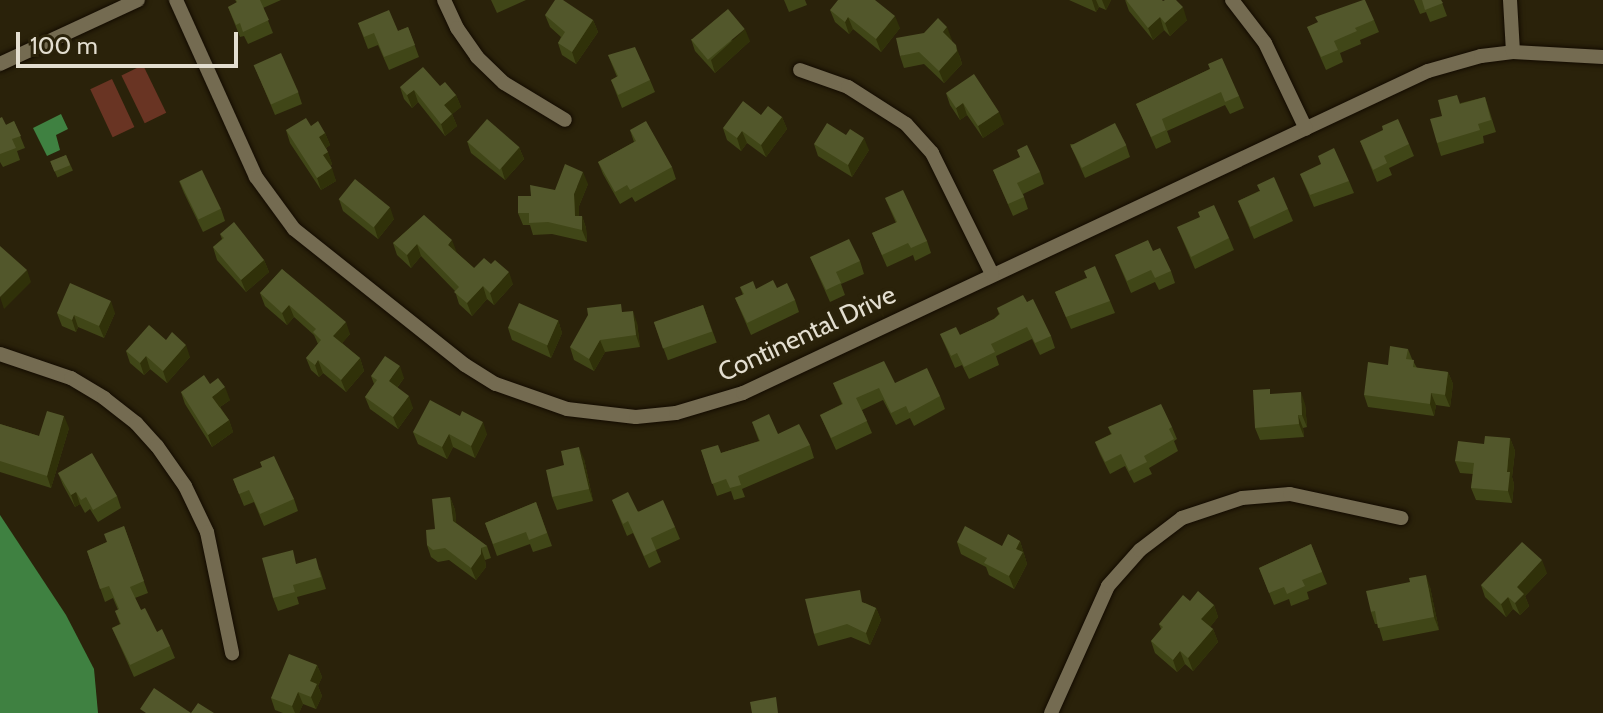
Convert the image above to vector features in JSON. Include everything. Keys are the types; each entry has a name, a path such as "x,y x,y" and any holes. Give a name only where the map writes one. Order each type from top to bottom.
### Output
{"street":[{"path":"0,64 138,0"},
{"name":"Continental Drive","path":"176,0 256,177 294,229 465,365 496,384 531,399 567,409 636,417 676,413 718,402 1428,71 1481,56 1513,52 1603,57"},
{"path":"444,0 457,28 477,57 504,83 565,120"},
{"path":"1232,0 1265,43 1306,129"},
{"path":"1510,0 1513,52"},
{"path":"800,70 848,87 906,124 932,153 992,274"},
{"path":"0,354 71,378 136,423 157,446 185,486 207,532 232,653"},
{"path":"1051,713 1108,586 1140,550 1182,518 1242,498 1290,494 1401,518"}],"shaded area":[{"path":"143,65 166,113 145,123 121,76"},
{"path":"112,79 134,127 113,137 90,89"},
{"path":"61,114 68,129 56,135 60,150 47,156 33,128"},
{"path":"0,515 66,615 94,669 98,713 0,713"}],"building":[{"path":"236,0 260,0 269,20 243,32 240,23 236,25 228,7"},
{"path":"555,0 563,0 593,20 572,52 558,43 565,32 545,15"},
{"path":"838,0 875,0 895,16 876,39 848,17 845,22 830,10"},
{"path":"1126,0 1176,0 1183,7 1165,23 1160,17 1148,28"},
{"path":"1363,0 1374,20 1334,41 1338,50 1321,57 1307,27 1318,22 1315,17"},
{"path":"1422,0 1441,0 1443,3 1425,10"},
{"path":"728,9 745,29 708,60 691,40"},
{"path":"389,10 398,31 408,27 415,45 384,57 374,33 364,37 358,23"},
{"path":"938,18 947,27 943,32 956,45 957,51 939,71 919,52 900,56 896,38 924,33"},
{"path":"635,47 650,80 618,95 611,80 618,76 608,55"},
{"path":"281,53 298,92 271,104 254,65"},
{"path":"1222,58 1239,96 1225,102 1221,92 1162,119 1166,130 1151,137 1136,104 1210,69 1208,64"},
{"path":"423,67 440,86 445,82 456,95 444,105 452,114 441,124 414,90 407,95 400,87"},
{"path":"974,74 999,112 978,126 963,103 956,108 946,93"},
{"path":"1457,95 1460,104 1485,97 1491,120 1478,124 1480,130 1437,143 1430,119 1442,116 1438,100"},
{"path":"743,101 761,115 768,106 782,117 761,145 742,131 737,138 723,128"},
{"path":"0,118 6,125 14,121 21,136 12,139 16,148 0,154"},
{"path":"306,118 311,126 318,121 325,133 319,137 328,152 323,155 332,168 317,178 286,130"},
{"path":"487,119 519,147 500,170 467,142"},
{"path":"1398,119 1409,144 1384,156 1387,163 1373,170 1360,141"},
{"path":"646,121 672,167 630,190 627,185 615,192 598,162 636,141 630,130"},
{"path":"827,123 846,135 850,129 864,138 848,165 814,144"},
{"path":"1115,123 1126,145 1082,168 1070,146"},
{"path":"1027,145 1040,172 1017,183 1024,197 1008,204 993,170 1020,157 1017,150"},
{"path":"1334,148 1349,181 1310,195 1300,174 1321,164 1318,156"},
{"path":"66,155 70,165 54,172 50,161"},
{"path":"565,164 583,172 574,194 575,216 582,216 582,230 548,222 529,223 529,213 518,213 518,196 531,196 530,185 555,190"},
{"path":"202,170 221,209 198,220 180,181"},
{"path":"1274,177 1288,209 1250,227 1238,201 1260,191 1257,185"},
{"path":"355,179 390,207 374,228 339,199"},
{"path":"903,190 927,241 911,248 908,243 882,255 872,233 897,222 885,198"},
{"path":"1214,205 1229,238 1191,257 1177,227 1200,217 1198,212"},
{"path":"424,215 452,240 448,245 474,268 484,258 491,264 495,260 509,272 490,293 483,286 467,303 454,292 459,287 417,244 407,255 393,243"},
{"path":"234,222 264,260 241,280 213,247 224,238 220,234"},
{"path":"849,239 860,261 836,272 841,283 826,290 810,257"},
{"path":"1148,240 1153,251 1160,248 1171,271 1155,278 1151,270 1127,281 1115,255"},
{"path":"0,246 27,270 0,297"},
{"path":"1095,266 1110,301 1066,317 1055,292 1087,278 1084,271"},
{"path":"282,269 346,322 333,336 360,358 341,380 318,360 315,365 306,358 321,340 313,332 316,329 289,305 282,313 260,293"},
{"path":"773,280 777,288 787,283 795,300 747,323 735,298 744,294 740,287 753,281 756,289"},
{"path":"70,283 111,301 99,326 74,315 72,320 57,313"},
{"path":"1023,295 1027,302 1033,299 1051,336 1035,343 1027,327 991,344 995,352 964,367 957,353 951,356 940,334 956,327 960,335 994,319 1000,314 997,308"},
{"path":"519,303 558,320 547,345 508,328"},
{"path":"621,304 622,312 633,311 636,335 600,340 589,359 570,347 588,315 587,308"},
{"path":"703,305 712,331 663,348 654,322"},
{"path":"149,325 166,340 172,332 186,345 163,371 146,356 140,363 126,351"},
{"path":"1390,346 1408,349 1406,359 1414,360 1413,367 1448,372 1445,395 1431,393 1430,404 1364,395 1368,362 1388,365"},
{"path":"385,356 400,366 389,381 409,396 393,417 365,397 377,380 371,376"},
{"path":"884,361 895,383 927,368 940,396 909,413 906,406 891,413 879,388 856,398 867,421 831,438 820,415 843,404 833,383"},
{"path":"204,375 210,384 218,378 225,387 212,397 229,420 208,435 181,392"},
{"path":"1270,389 1270,394 1301,392 1302,415 1298,415 1299,424 1255,428 1253,390"},
{"path":"430,400 460,416 462,411 483,422 471,446 449,434 442,447 413,432"},
{"path":"1161,404 1174,439 1144,456 1147,462 1129,471 1121,454 1105,462 1095,442 1112,434 1108,427"},
{"path":"47,411 64,416 47,476 0,461 0,424 39,436"},
{"path":"769,414 778,434 799,424 810,445 738,476 741,485 730,488 726,479 712,484 701,450 718,445 721,453 760,441 752,422"},
{"path":"1485,436 1510,438 1508,491 1471,488 1474,463 1455,461 1458,441 1484,444"},
{"path":"579,447 589,489 552,497 546,470 564,465 561,451"},
{"path":"92,453 117,496 93,510 86,497 81,500 76,492 71,495 58,473"},
{"path":"274,456 294,499 260,514 249,490 239,494 233,479 262,467 260,462"},
{"path":"628,492 638,512 663,500 675,527 651,538 656,550 644,556 628,521 623,524 612,500"},
{"path":"450,497 453,521 487,546 481,548 481,554 471,568 445,548 433,550 427,545 426,530 435,529 432,499"},
{"path":"536,502 547,533 529,540 526,532 493,544 485,523"},
{"path":"124,526 144,581 130,587 141,610 145,608 157,632 162,629 170,646 130,665 112,628 121,624 115,611 119,609 109,586 100,589 87,551 107,542 104,534"},
{"path":"965,526 1002,546 1008,534 1020,541 1016,549 1023,552 1009,576 984,563 987,558 957,542"},
{"path":"1522,542 1542,560 1517,587 1524,594 1515,603 1508,597 1501,604 1481,585"},
{"path":"1311,544 1322,572 1302,580 1305,586 1287,594 1284,587 1269,593 1259,568"},
{"path":"293,550 296,564 316,558 321,577 293,585 295,592 273,598 262,558"},
{"path":"1426,575 1434,617 1378,628 1366,591 1410,582 1409,578"},
{"path":"860,590 862,602 876,608 866,633 847,624 814,634 805,599"},
{"path":"1198,591 1214,605 1201,619 1213,629 1188,658 1180,651 1173,660 1151,641 1163,627 1159,624 1183,595 1190,601"},
{"path":"289,654 317,665 310,681 317,684 311,697 298,692 292,706 271,698"},
{"path":"154,688 191,713 146,713 140,709"},
{"path":"776,697 778,713 752,713 750,702"},
{"path":"198,703 214,713 191,713"}]}
